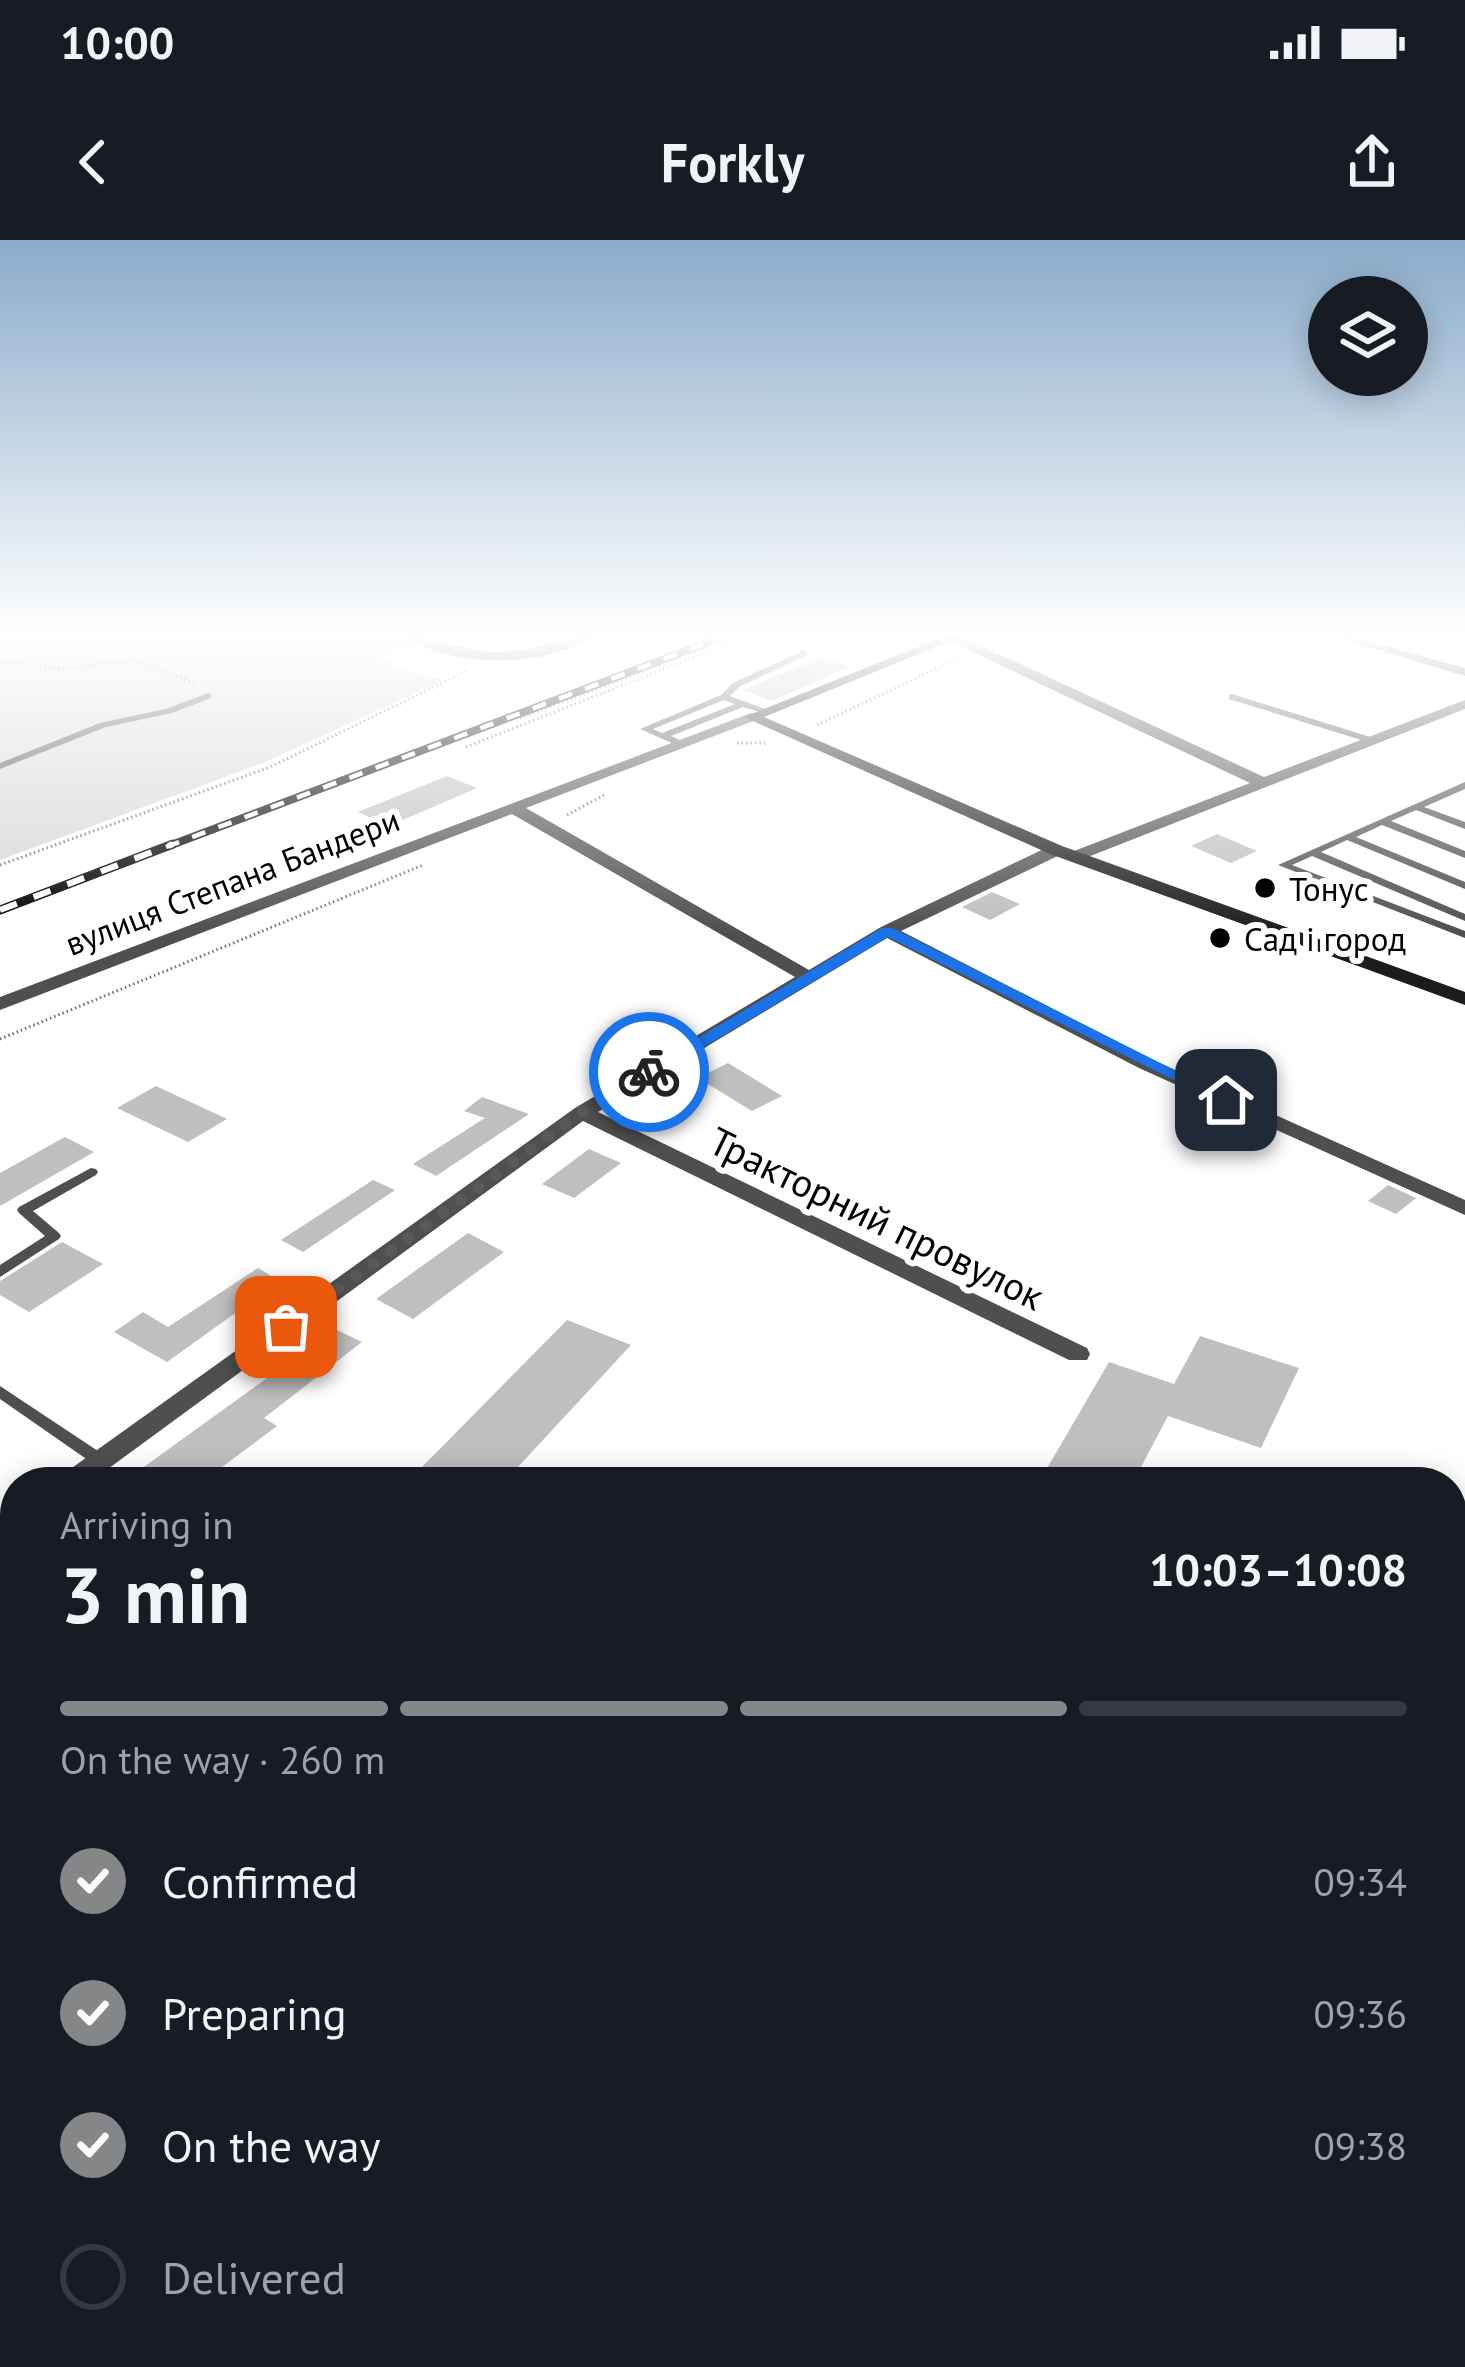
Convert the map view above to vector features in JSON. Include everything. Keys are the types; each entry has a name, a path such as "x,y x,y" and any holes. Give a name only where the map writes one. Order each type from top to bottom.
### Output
{"street":[{"name":"вулиця Степана Бандери","path":"0,1004 685,735"},
{"path":"806,735 1065,853 1465,999"},
{"path":"1163,735 1265,784"},
{"path":"92,1467 582,1112 887,932 1065,853 1265,784 1386,735"},
{"path":"512,807 808,977"},
{"path":"887,932 1146,1064 1465,1208"},
{"name":"Тракторний провулок","path":"582,1112 1078,1354"}],"lane":[{"path":"0,766 77,735"},
{"path":"661,735 672,740"},
{"path":"1358,735 1374,740"},
{"path":"1465,785 1283,865 1465,935"},
{"path":"1449,793 1465,799"},
{"path":"1416,807 1465,826"},
{"path":"1383,821 1465,855"},
{"path":"1348,837 1465,886"},
{"path":"1312,852 1465,918"},
{"path":"0,1271 54,1236 24,1210 91,1172"},
{"path":"0,1391 101,1461"}],"path":[{"path":"0,865 270,767 339,735"},
{"path":"466,748 498,735"},
{"path":"735,743 781,742"},
{"path":"556,821 607,793"},
{"path":"0,1039 352,898 426,863"}],"shaded area":[{"path":"0,735 323,735 263,763 0,860"}],"building":[{"path":"447,776 477,788 389,826 358,812"},
{"path":"1217,834 1257,851 1231,863 1191,846"},
{"path":"992,892 1020,904 990,920 962,907"},
{"path":"728,1063 782,1096 752,1111 698,1078"},
{"path":"156,1086 227,1119 188,1142 117,1108"},
{"path":"482,1097 529,1114 436,1176 413,1164 485,1118 464,1111"},
{"path":"65,1137 94,1152 0,1206 0,1173"},
{"path":"589,1149 621,1163 574,1198 542,1184"},
{"path":"373,1180 395,1190 303,1252 281,1240"},
{"path":"1388,1185 1416,1198 1396,1214 1368,1201"},
{"path":"468,1233 504,1252 413,1319 376,1299"},
{"path":"62,1242 103,1264 29,1312 0,1295 0,1281"},
{"path":"258,1268 280,1281 167,1362 114,1332 143,1312 168,1327"},
{"path":"567,1320 631,1345 518,1467 422,1467"},
{"path":"335,1329 362,1342 264,1418 277,1426 222,1467 144,1467"},
{"path":"1200,1336 1299,1368 1261,1448 1168,1416 1141,1467 1048,1467 1109,1362 1174,1384"}],"railway":[{"path":"166,847 462,735"},
{"path":"0,910 173,844"}],"way so far":[{"path":"286,1327 582,1112 649,1072"}],"place":[{"name":"Тонус","path":"1265,888"},
{"name":"Сад і город","path":"1220,938"}],"route":[{"path":"649,1072 887,932 1226,1100"}]}
